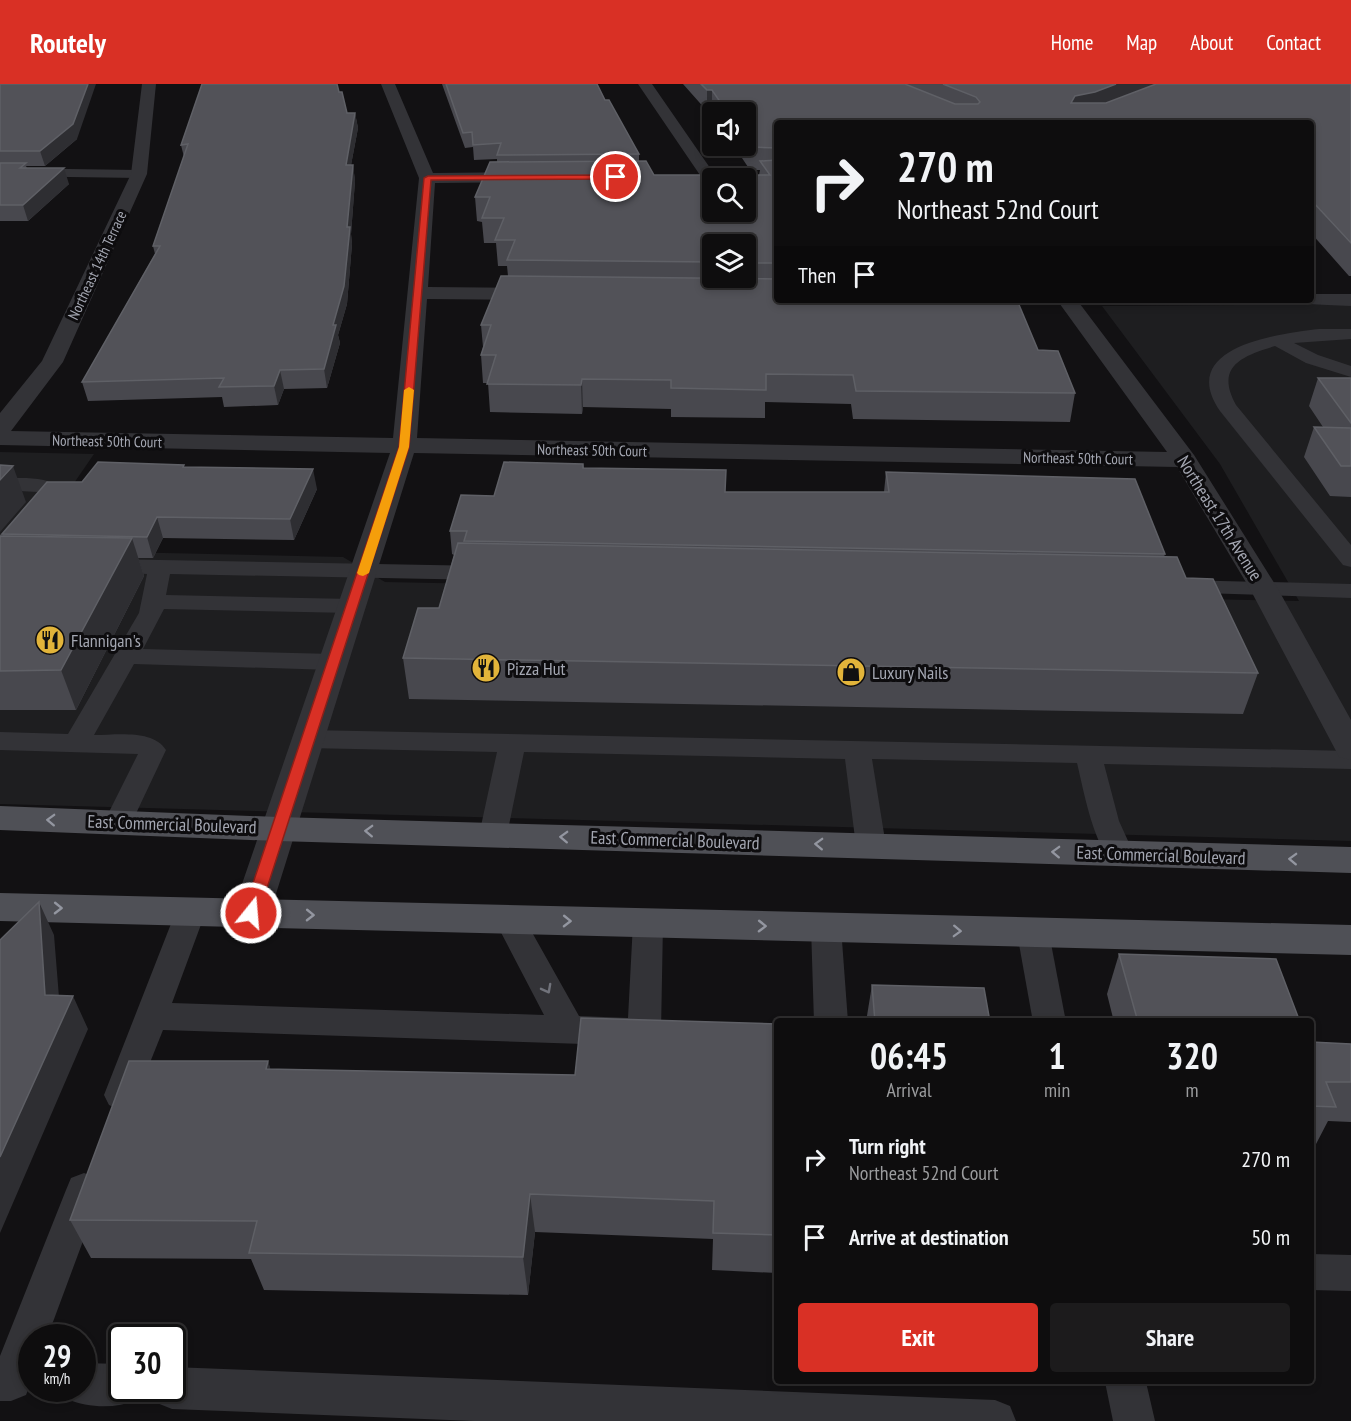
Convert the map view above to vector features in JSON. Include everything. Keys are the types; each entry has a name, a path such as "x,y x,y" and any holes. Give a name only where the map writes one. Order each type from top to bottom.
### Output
{"main road":[{"name":"East Commercial Boulevard","path":"0,818 278,829 1351,860"},
{"path":"0,907 1351,940"}],"street":[{"name":"Northeast 14th Terrace","path":"0,429 52,362 139,174 149,84"},
{"path":"251,913 404,447 428,178 388,84"},
{"path":"645,84 716,177 687,177"},
{"path":"428,178 545,177"},
{"path":"417,293 561,294"},
{"path":"1314,299 1351,300"},
{"name":"Northeast 17th Avenue","path":"1069,303 1185,460 1264,589 1351,749"},
{"name":"Northeast 50th Court","path":"0,438 1185,460"}],"lane":[{"path":"0,172 139,174"},
{"path":"1351,334 1323,334 1251,348 1227,359 1218,375 1218,389 1227,407 1351,560"},
{"path":"1278,341 1312,359 1351,372"},
{"path":"0,484 43,486 50,491 4,560"},
{"path":"80,566 506,574"},
{"path":"76,743 151,613 160,567"},
{"path":"1157,587 1351,591"},
{"path":"153,602 351,606"},
{"path":"126,656 333,662"},
{"path":"307,740 1351,760"},
{"path":"0,741 144,745 153,750 118,822"},
{"path":"493,835 512,743"},
{"path":"857,750 871,846"},
{"path":"1088,755 1105,821 1119,854"},
{"path":"109,1126 191,911"},
{"path":"509,919 569,1030"},
{"path":"151,1016 644,1032 648,923"},
{"path":"826,927 831,1018"},
{"path":"1034,933 1049,1018"},
{"path":"14,1380 96,1160"},
{"path":"1314,1272 1351,1273"},
{"path":"1126,1384 1134,1421"},
{"path":"186,1389 995,1421"}],"shaded area":[{"path":"1351,304 1351,841 0,804 0,452 94,454 28,550 343,557 385,582 1299,601 1220,464 1102,306"}],"building":[{"path":"0,84 88,84 73,124 40,151 0,151"},
{"path":"202,84 337,84 339,92 342,92 347,113 355,113 346,165 353,165 344,286 324,369 280,370 274,386 219,387 224,378 82,382 160,246 153,246 188,144 181,145"},
{"path":"446,84 597,84 605,100 609,100 639,154 497,155 501,143 473,145 472,132 463,133"},
{"path":"701,84 905,84 955,104 978,104 980,102 976,97 943,84 1116,84 1075,96 1071,103 1106,103 1156,84 1351,84 1351,243 1314,203 1314,120 774,120 774,148 756,147 756,102 720,102 712,90 707,90"},
{"path":"774,160 774,263 756,263 756,234 702,234 702,262 507,260 515,240 495,240 504,218 482,218 490,197 475,197 490,162 646,161 654,175 702,175 702,222 756,222 756,175 770,175 760,161"},
{"path":"0,163 26,163 20,168 64,168 23,205 0,205"},
{"path":"501,276 702,278 702,288 756,288 756,279 774,279 774,303 1018,303 1038,350 1058,351 1075,393 856,391 853,375 766,374 766,390 671,388 671,380 582,379 581,385 487,384 496,355 481,355 491,325 481,325"},
{"path":"1318,378 1351,378 1351,423"},
{"path":"1314,427 1351,428 1351,466 1341,466"},
{"path":"98,462 184,465 183,467 313,469 290,519 157,517 147,537 2,534 47,482 82,482"},
{"path":"504,462 583,464 583,468 726,470 725,492 889,492 886,472 1135,479 1165,554 464,541 467,531 450,531 461,495 494,496"},
{"path":"0,465 13,466 0,480"},
{"path":"0,536 132,538 61,670 0,671"},
{"path":"458,543 1177,557 1186,578 1213,579 1258,673 403,658 418,608 439,608"},
{"path":"39,902 45,995 73,996 0,1157 0,940"},
{"path":"1119,954 1276,959 1298,1018 1137,1018"},
{"path":"872,985 984,988 989,1018 875,1018"},
{"path":"581,1018 774,1024 774,1235 713,1233 714,1201 530,1194 523,1257 249,1253 257,1221 70,1220 129,1061 268,1061 266,1069 575,1075"},
{"path":"1314,1042 1351,1044 1351,1082 1326,1082 1336,1107 1314,1106"}],"slow traffic":[{"path":"363,573 404,447 409,390"}],"place":[{"name":"Flannigan's","path":"50,640"},
{"name":"Pizza Hut","path":"486,668"},
{"name":"Luxury Nails","path":"851,672"}],"route":[{"path":"251,913 404,447 428,178 616,177"}]}
